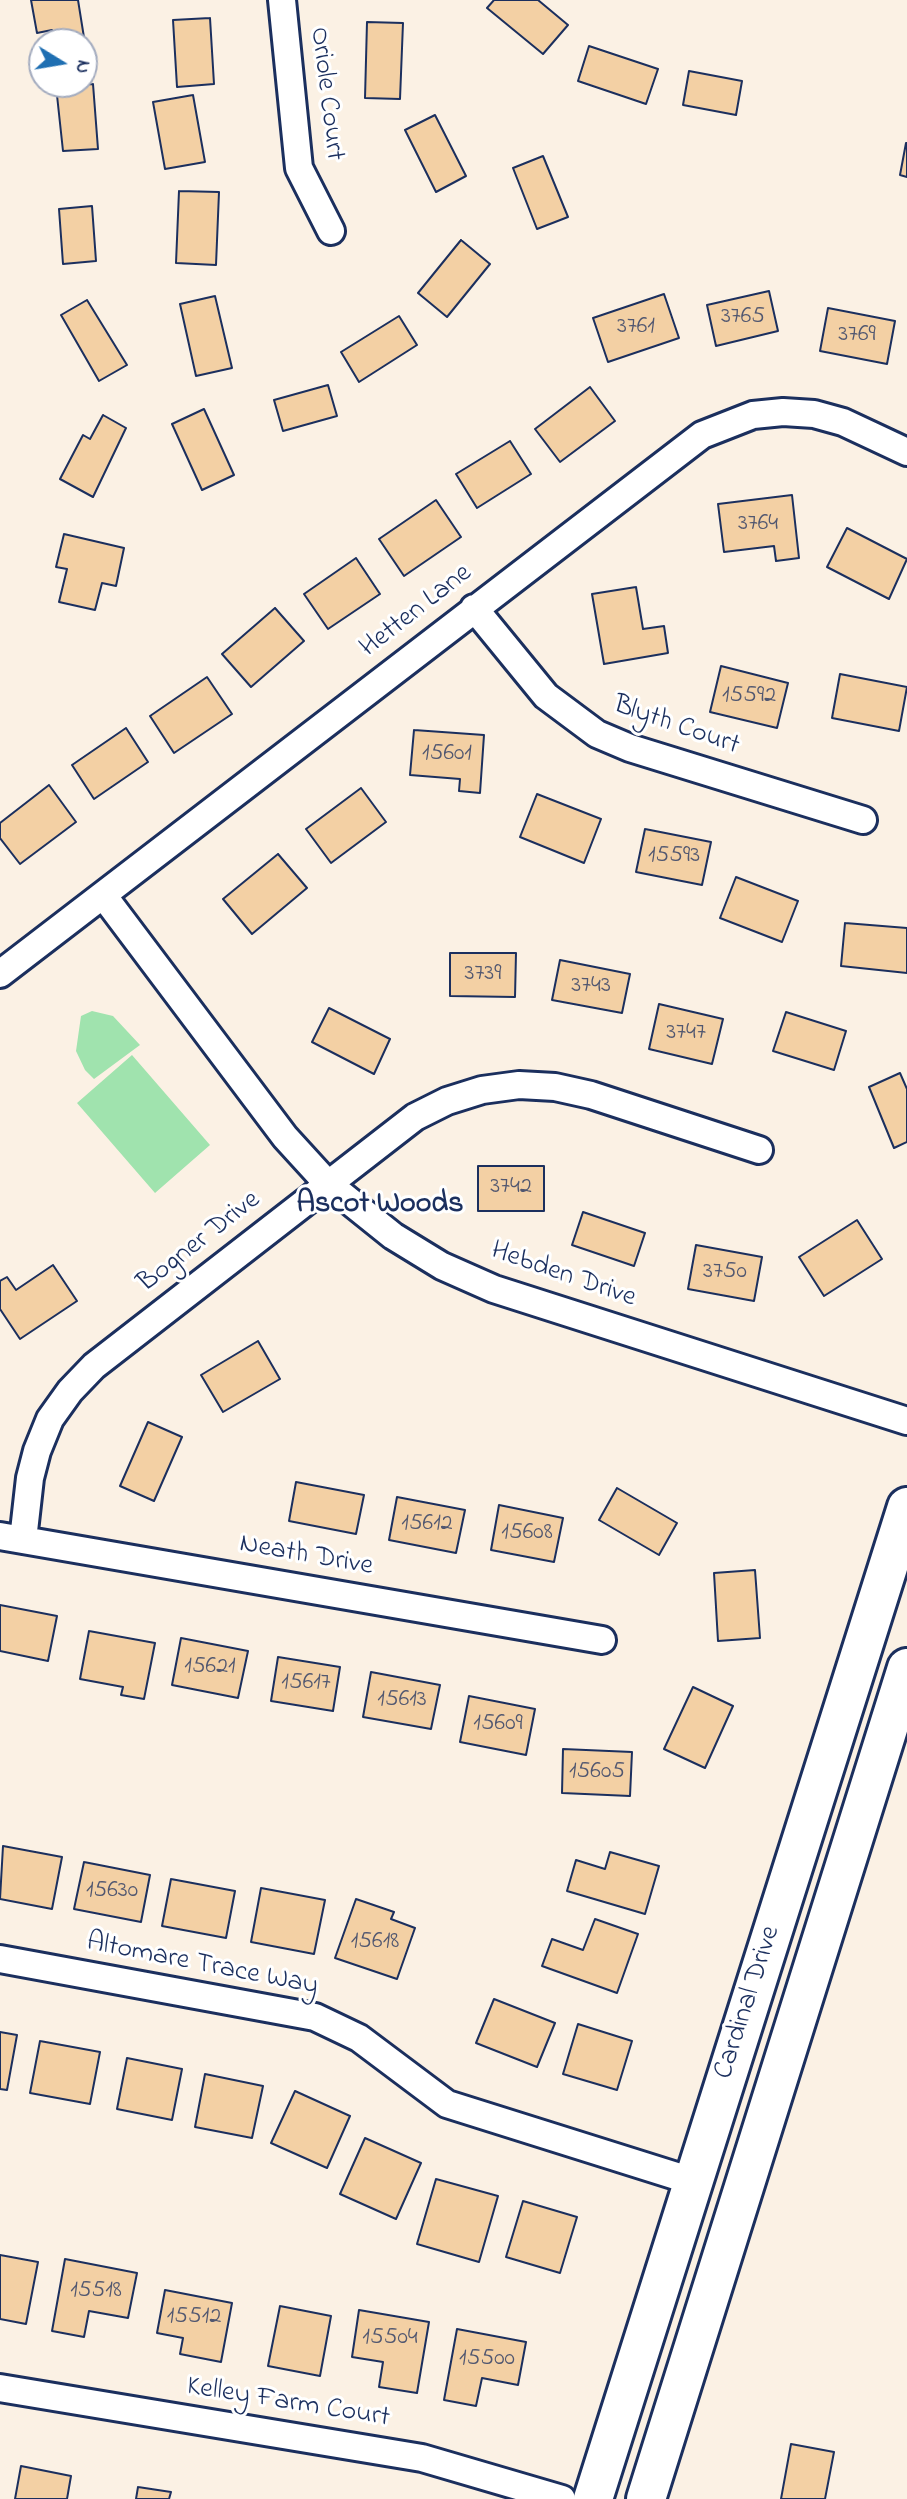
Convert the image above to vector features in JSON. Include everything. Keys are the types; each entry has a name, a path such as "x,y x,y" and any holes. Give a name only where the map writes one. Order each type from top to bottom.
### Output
{"main road":[{"name":"Cardinal Drive","path":"593,2499 907,1507"},
{"name":"Cardinal Drive","path":"646,2499 907,1668"}],"street":[{"name":"Oriole Court","path":"282,0 299,168 331,231"},
{"name":"Hetten Lane","path":"0,974 702,435 724,424 753,415 783,411 814,414 843,422 907,452"},
{"name":"Blyth Court","path":"474,608 546,696 597,734 630,748 863,820"},
{"name":"Hebden Drive","path":"103,895 285,1137 327,1183 393,1236 442,1266 494,1289 907,1421"},
{"name":"Bogner Drive","path":"11,1538 37,1451 51,1419 70,1391 94,1366 327,1183 426,1112 447,1101 482,1090 519,1085 555,1087 591,1095 759,1150"},
{"name":"Neath Drive","path":"11,1538 602,1640"},
{"name":"Altomare Trace Way","path":"0,1959 315,2017 359,2038 447,2104 692,2181"},
{"name":"Kelley Farm Court","path":"0,2388 422,2458 562,2499"}],"green space":[{"path":"92,1011 113,1016 140,1045 94,1079 85,1070 76,1051 81,1016"},
{"path":"132,1055 210,1145 155,1193 77,1103"}],"building":[{"path":"31,0 78,0 82,28 36,28"},
{"path":"494,0 538,0 568,25 543,54 487,8"},
{"path":"210,18 214,84 177,87 173,20"},
{"path":"367,22 403,23 400,99 365,98"},
{"path":"589,46 658,69 646,104 578,81"},
{"path":"689,71 742,81 736,115 683,105"},
{"path":"193,95 205,162 165,169 153,102"},
{"path":"57,98 94,98 98,149 63,151"},
{"path":"435,115 466,176 436,192 405,130"},
{"path":"907,143 907,177 900,175"},
{"path":"543,156 568,217 537,229 513,168"},
{"path":"179,191 219,192 216,265 176,263"},
{"path":"92,206 96,261 63,264 59,209"},
{"path":"461,240 490,264 447,317 418,293"},
{"path":"769,291 778,331 716,346 707,305"},
{"path":"664,294 679,338 608,362 593,318"},
{"path":"215,296 232,368 196,376 180,304"},
{"path":"87,300 127,365 99,381 61,315"},
{"path":"828,308 895,321 887,364 820,351"},
{"path":"399,316 417,345 359,382 341,352"},
{"path":"328,385 337,416 283,431 274,400"},
{"path":"590,387 615,421 560,462 535,429"},
{"path":"204,409 234,475 202,490 172,424"},
{"path":"103,415 126,428 93,497 60,479 83,435 90,439"},
{"path":"510,441 531,474 477,508 456,474"},
{"path":"792,495 799,558 776,561 774,546 724,552 718,504"},
{"path":"436,500 461,537 404,576 379,539"},
{"path":"847,528 907,559 889,599 827,567"},
{"path":"64,534 124,548 116,586 102,583 95,610 59,602 67,569 56,567"},
{"path":"356,558 380,594 328,629 304,594"},
{"path":"636,587 643,629 664,626 668,653 604,664 592,594"},
{"path":"275,608 304,641 251,687 222,654"},
{"path":"721,666 788,683 777,728 710,712"},
{"path":"840,674 907,687 899,731 832,718"},
{"path":"207,677 232,714 174,753 150,716"},
{"path":"126,728 148,762 94,799 72,765"},
{"path":"414,730 484,735 480,793 459,791 460,779 410,775"},
{"path":"49,785 76,822 20,864 0,838 0,823"},
{"path":"361,788 386,822 331,863 306,829"},
{"path":"537,794 601,819 584,863 520,837"},
{"path":"645,829 711,842 702,885 636,872"},
{"path":"278,854 307,888 252,934 223,899"},
{"path":"736,877 798,901 782,942 720,918"},
{"path":"845,923 907,928 907,973 841,966"},
{"path":"450,953 516,953 515,997 450,996"},
{"path":"560,960 630,974 622,1013 552,1000"},
{"path":"659,1004 723,1019 712,1064 649,1049"},
{"path":"329,1008 390,1039 374,1074 312,1042"},
{"path":"786,1012 846,1031 834,1070 773,1051"},
{"path":"900,1073 907,1089 907,1142 894,1148 869,1087"},
{"path":"478,1166 544,1166 544,1211 478,1211"},
{"path":"583,1212 645,1233 634,1266 572,1245"},
{"path":"857,1220 882,1259 824,1296 799,1257"},
{"path":"696,1245 762,1257 754,1301 688,1289"},
{"path":"53,1265 77,1301 20,1339 0,1309 0,1281 7,1277 16,1290"},
{"path":"258,1341 280,1379 223,1412 201,1375"},
{"path":"148,1422 182,1437 154,1501 120,1486"},
{"path":"296,1482 364,1495 356,1534 289,1521"},
{"path":"617,1488 677,1523 659,1555 599,1520"},
{"path":"397,1497 465,1510 456,1553 389,1540"},
{"path":"499,1505 563,1518 554,1562 491,1550"},
{"path":"755,1570 760,1638 718,1641 714,1573"},
{"path":"0,1605 57,1616 48,1661 0,1651"},
{"path":"89,1631 155,1643 144,1699 121,1695 123,1687 80,1679"},
{"path":"181,1638 248,1651 238,1698 172,1685"},
{"path":"278,1657 340,1667 333,1711 271,1701"},
{"path":"371,1672 440,1685 431,1729 363,1717"},
{"path":"693,1687 733,1706 705,1768 664,1749"},
{"path":"469,1696 535,1709 526,1755 460,1742"},
{"path":"563,1749 632,1752 630,1796 562,1793"},
{"path":"3,1846 62,1857 52,1909 0,1899"},
{"path":"610,1852 659,1866 645,1914 567,1891 576,1860 605,1869"},
{"path":"84,1862 150,1875 141,1922 74,1909"},
{"path":"171,1879 235,1891 226,1938 162,1926"},
{"path":"261,1888 325,1900 314,1954 251,1942"},
{"path":"356,1899 394,1912 391,1919 415,1928 397,1979 335,1958"},
{"path":"595,1919 638,1934 617,1993 542,1966 552,1939 583,1950"},
{"path":"494,1999 555,2023 537,2067 476,2043"},
{"path":"578,2024 632,2041 617,2090 563,2074"},
{"path":"0,2032 17,2035 7,2090 0,2089"},
{"path":"40,2041 100,2052 90,2104 30,2093"},
{"path":"127,2058 182,2069 172,2120 117,2109"},
{"path":"205,2074 263,2086 252,2138 195,2127"},
{"path":"295,2091 350,2116 327,2168 271,2143"},
{"path":"365,2138 421,2163 396,2219 340,2194"},
{"path":"436,2179 498,2196 479,2262 417,2244"},
{"path":"523,2201 577,2217 560,2273 506,2257"},
{"path":"0,2255 38,2262 26,2324 0,2319"},
{"path":"65,2259 137,2273 128,2318 89,2311 84,2337 52,2331"},
{"path":"165,2290 232,2303 221,2362 180,2354 183,2338 157,2333"},
{"path":"280,2306 331,2316 320,2376 268,2366"},
{"path":"359,2310 429,2322 417,2393 379,2387 383,2362 352,2357"},
{"path":"457,2329 526,2342 518,2385 482,2378 476,2406 444,2400"},
{"path":"791,2444 834,2452 825,2499 781,2499"},
{"path":"21,2466 71,2476 67,2499 15,2499"},
{"path":"138,2487 171,2492 169,2499 136,2499"}],"district":[{"name":"Ascot Woods","path":"380,1206"}]}
